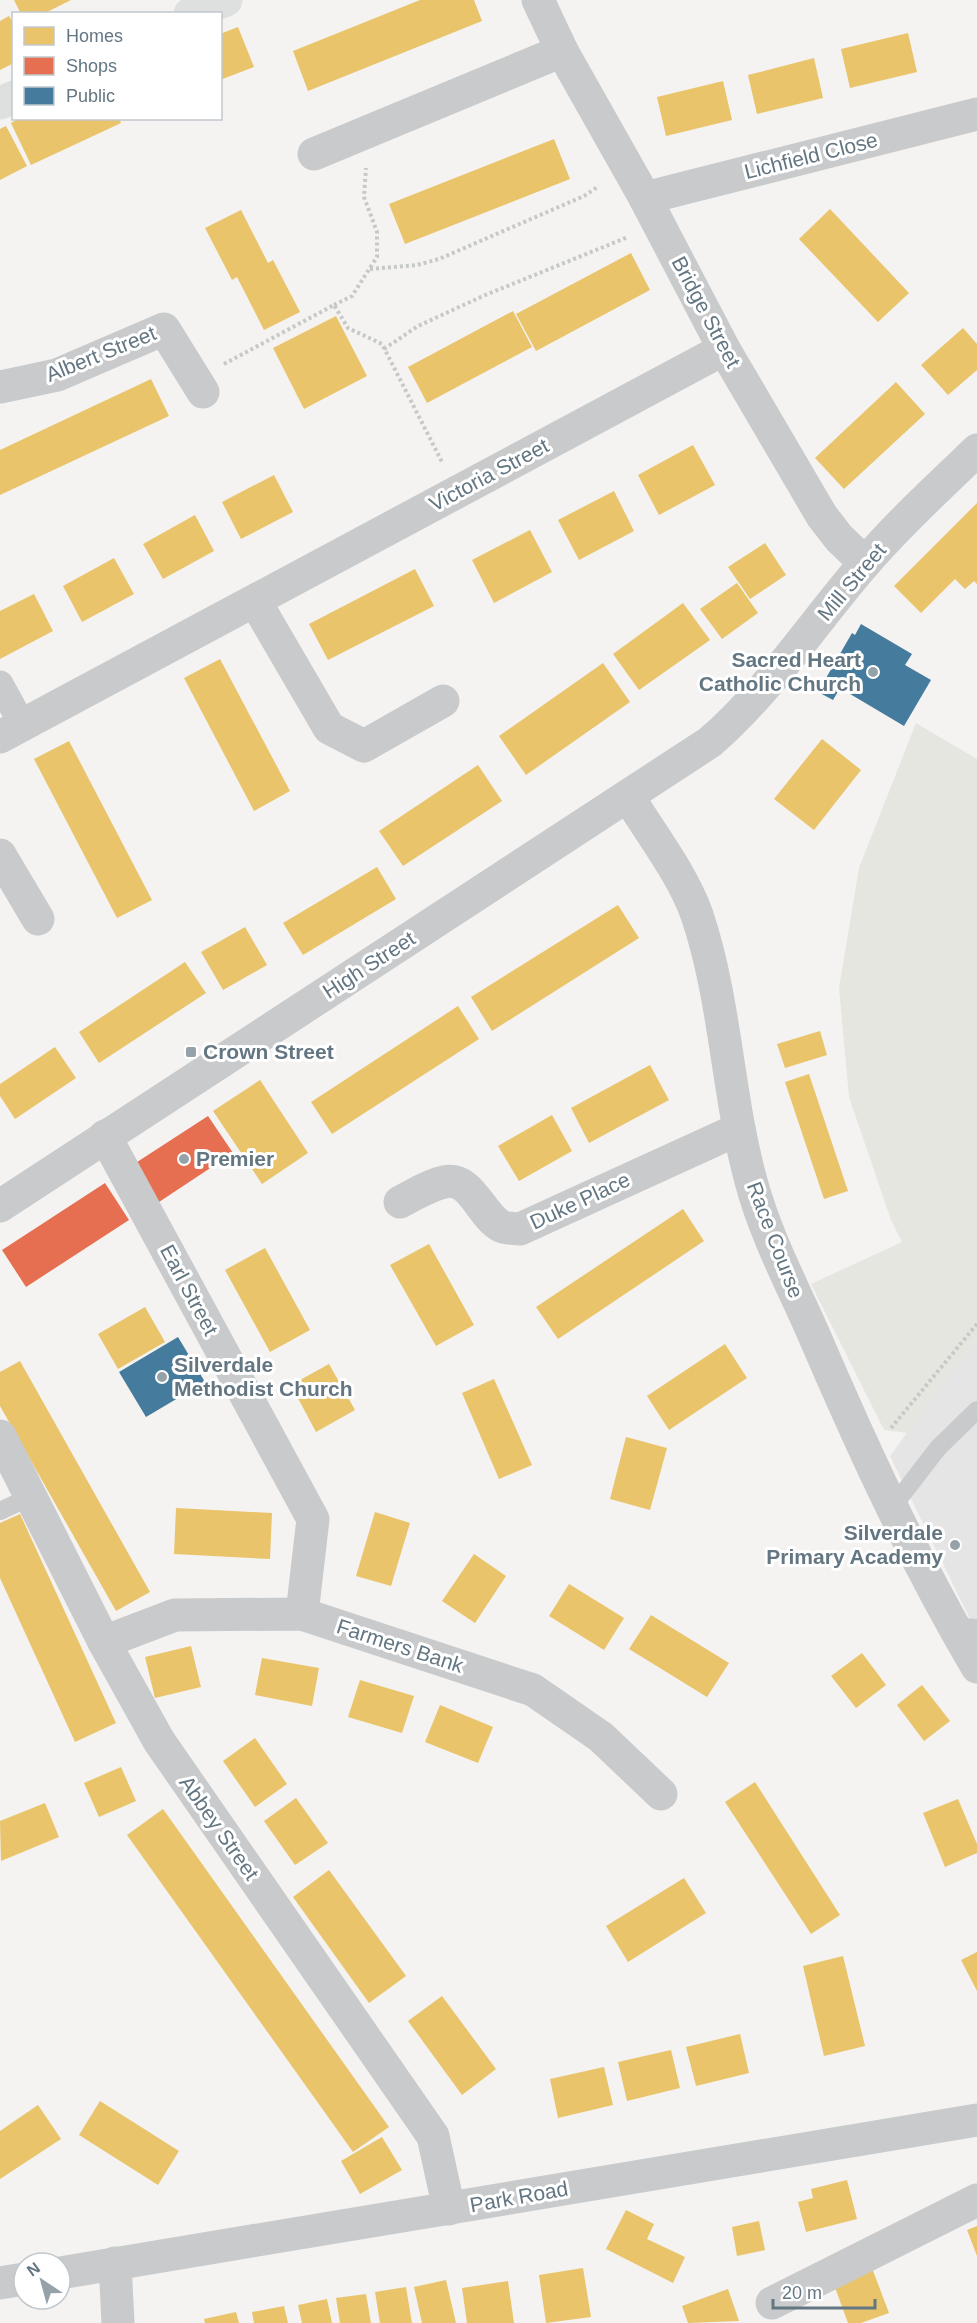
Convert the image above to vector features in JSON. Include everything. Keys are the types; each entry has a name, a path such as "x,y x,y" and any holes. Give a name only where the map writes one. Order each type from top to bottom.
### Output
{"main road":[{"path":"195,12 226,0"}],"street":[{"name":"Bridge Street","path":"538,0 562,51 651,210 724,349 822,516 838,538 865,563"},
{"path":"314,154 562,51"},
{"name":"Lichfield Close","path":"651,210 977,114"},
{"name":"Albert Street","path":"0,387 57,375 164,329 199,386"},
{"name":"Victoria Street","path":"11,730 724,349"},
{"name":"Mill Street","path":"735,721 801,645 865,563 977,450"},
{"path":"255,601 329,728 364,746 443,701"},
{"path":"0,684 11,730"},
{"name":"High Street","path":"0,1206 710,742 735,721"},
{"name":"Race Course","path":"628,796 679,879 696,913 714,986 739,1129 751,1182 769,1232 866,1458 891,1509 965,1627 977,1667"},
{"path":"0,855 38,919"},
{"name":"Duke Place","path":"400,1202 445,1181 459,1183 471,1192 490,1219 503,1228 520,1228 739,1129"},
{"name":"Earl Street","path":"105,1136 313,1519 302,1614"},
{"name":"Abbey Street","path":"0,1436 104,1642 159,1741 433,2136 449,2209"},
{"name":"Farmers Bank","path":"104,1642 175,1615 302,1614 532,1690 601,1737 661,1794"},
{"name":"Park Road","path":"72,2271 977,2120"},
{"path":"772,2303 977,2200"},
{"path":"115,2264 118,2323"}],"lane":[{"path":"891,1509 938,1448 977,1410"},
{"path":"0,1511 30,1497"}],"path":[{"path":"199,386 352,296 370,269 377,257 377,232 364,197 368,176 361,135"},
{"path":"370,269 417,265 439,259 584,196 628,168"},
{"path":"384,349 418,326 483,296 617,243 651,210"},
{"path":"334,305 348,328 382,344 457,493"},
{"path":"866,1458 977,1324"}],"shaded area":[{"path":"916,723 977,759 977,1337 908,1433 884,1430 811,1284 902,1242 891,1220 849,1097 839,988 859,868"},
{"name":"Silverdale Primary Academy","path":"977,1337 977,1633 890,1456"}],"building: Homes":[{"path":"14,0 71,0 47,12 20,12"},
{"path":"420,0 474,0 482,21 308,91 293,51"},
{"path":"9,16 12,21 12,64 0,70 0,21"},
{"path":"238,27 254,67 222,79 222,33"},
{"path":"908,33 917,72 850,88 841,49"},
{"path":"814,58 823,98 757,114 748,75"},
{"path":"723,81 732,120 666,136 657,97"},
{"path":"16,120 120,120 121,123 31,165 11,123"},
{"path":"6,126 27,166 0,180 0,129"},
{"path":"554,139 570,179 405,244 389,204"},
{"path":"830,209 909,293 878,322 799,239"},
{"path":"241,210 268,263 273,260 300,312 264,330 237,277 232,280 205,228"},
{"path":"631,253 650,290 536,351 516,314"},
{"path":"513,311 532,347 427,403 408,367"},
{"path":"336,316 367,376 304,409 273,348"},
{"path":"963,328 977,344 977,370 948,395 921,365"},
{"path":"151,379 169,416 0,495 0,450"},
{"path":"896,382 925,414 844,489 815,458"},
{"path":"693,445 715,485 659,515 638,475"},
{"path":"274,475 293,512 241,539 222,502"},
{"path":"614,491 634,531 579,560 558,520"},
{"path":"977,503 977,584 974,581 965,589 955,579 921,613 894,586"},
{"path":"195,515 214,551 163,579 143,544"},
{"path":"530,530 552,572 494,603 472,560"},
{"path":"765,543 786,575 750,599 728,567"},
{"path":"114,558 134,594 82,622 63,586"},
{"path":"415,569 434,606 328,660 309,624"},
{"path":"737,583 758,613 722,639 700,609"},
{"path":"34,594 53,631 0,659 0,611"},
{"path":"683,603 710,640 639,690 613,654"},
{"path":"220,659 290,791 254,811 184,678"},
{"path":"603,663 630,702 526,775 499,736"},
{"path":"822,739 861,770 814,830 774,799"},
{"path":"69,741 152,900 117,918 34,759"},
{"path":"478,765 502,801 403,866 379,831"},
{"path":"377,867 396,899 303,955 283,923"},
{"path":"618,905 639,938 492,1031 471,997"},
{"path":"245,927 267,965 223,990 201,952"},
{"path":"185,962 206,993 99,1063 79,1032"},
{"path":"458,1006 479,1039 332,1134 311,1102"},
{"path":"820,1031 827,1055 785,1068 777,1044"},
{"path":"55,1047 76,1078 15,1119 0,1096 0,1084"},
{"path":"650,1065 669,1100 589,1143 571,1108"},
{"path":"809,1074 848,1191 824,1199 785,1082"},
{"path":"260,1080 308,1153 262,1184 213,1111"},
{"path":"552,1115 572,1151 519,1181 498,1146"},
{"path":"683,1209 704,1241 558,1339 536,1307"},
{"path":"429,1244 474,1325 436,1346 390,1265"},
{"path":"265,1248 310,1330 270,1352 225,1270"},
{"path":"145,1307 165,1342 118,1369 98,1334"},
{"path":"725,1344 747,1378 669,1430 647,1396"},
{"path":"20,1361 150,1592 116,1611 0,1406 0,1372"},
{"path":"329,1364 355,1410 316,1432 291,1385"},
{"path":"494,1379 532,1465 499,1479 462,1393"},
{"path":"626,1437 667,1448 650,1510 610,1499"},
{"path":"176,1508 272,1513 270,1559 174,1554"},
{"path":"375,1512 410,1523 391,1586 356,1576"},
{"path":"20,1514 116,1723 75,1742 0,1578 0,1523"},
{"path":"474,1554 506,1576 475,1623 442,1601"},
{"path":"569,1584 624,1618 604,1650 549,1616"},
{"path":"651,1615 729,1663 707,1697 629,1649"},
{"path":"191,1646 201,1687 155,1698 145,1657"},
{"path":"862,1653 886,1685 856,1708 831,1676"},
{"path":"262,1658 319,1668 312,1706 255,1695"},
{"path":"360,1680 414,1696 402,1733 348,1717"},
{"path":"922,1685 950,1721 924,1741 897,1705"},
{"path":"440,1705 493,1727 478,1763 425,1742"},
{"path":"255,1738 287,1784 255,1807 223,1761"},
{"path":"121,1767 136,1801 99,1817 84,1783"},
{"path":"755,1782 840,1915 811,1934 725,1802"},
{"path":"296,1798 328,1843 295,1865 264,1821"},
{"path":"958,1799 977,1844 977,1853 945,1867 923,1813"},
{"path":"45,1803 59,1837 1,1861 0,1821"},
{"path":"163,1809 389,2127 353,2152 127,1835"},
{"path":"329,1870 406,1976 369,2003 293,1897"},
{"path":"684,1878 706,1913 628,1962 606,1926"},
{"path":"977,1952 977,1991 961,1960"},
{"path":"843,1956 865,2046 824,2056 803,1966"},
{"path":"442,1996 496,2069 462,2095 408,2021"},
{"path":"740,2034 749,2073 696,2086 686,2047"},
{"path":"671,2050 680,2088 627,2101 618,2062"},
{"path":"604,2067 613,2105 558,2118 550,2079"},
{"path":"100,2101 179,2151 158,2185 79,2135"},
{"path":"38,2105 61,2139 0,2179 0,2131"},
{"path":"382,2137 402,2170 360,2194 341,2161"},
{"path":"847,2180 857,2219 806,2232 798,2202 813,2198 811,2189"},
{"path":"626,2210 654,2224 647,2239 685,2257 673,2283 606,2249"},
{"path":"759,2221 765,2250 737,2256 732,2227"},
{"path":"977,2226 977,2256 967,2230"},
{"path":"583,2268 591,2317 546,2323 539,2275"},
{"path":"872,2268 889,2313 861,2323 848,2323 833,2282"},
{"path":"446,2280 456,2323 422,2323 414,2287"},
{"path":"508,2281 514,2323 467,2323 462,2288"},
{"path":"406,2287 412,2323 380,2323 375,2292"},
{"path":"728,2289 739,2321 688,2323 682,2306"},
{"path":"366,2294 371,2323 340,2323 336,2298"},
{"path":"327,2299 332,2323 302,2323 298,2305"},
{"path":"284,2306 288,2323 254,2323 252,2312"},
{"path":"236,2312 239,2323 205,2323 204,2319"}],"building: Shops":[{"name":"Premier","path":"208,1116 233,1153 159,1202 134,1164"},
{"path":"105,1183 129,1220 26,1287 2,1250"}],"building: Public":[{"name":"Sacred Heart Catholic Church","path":"861,624 912,654 905,665 931,680 904,726 840,688 833,700 818,692 852,633 855,635"},
{"name":"Silverdale Methodist Church","path":"178,1337 205,1382 146,1417 119,1372"}],"place":[{"name":"Sacred Heart Catholic Church","path":"873,672"},
{"name":"Crown Street","path":"191,1052"},
{"name":"Premier","path":"184,1159"},
{"name":"Silverdale Methodist Church","path":"162,1377"},
{"name":"Silverdale Primary Academy","path":"955,1545"}]}
